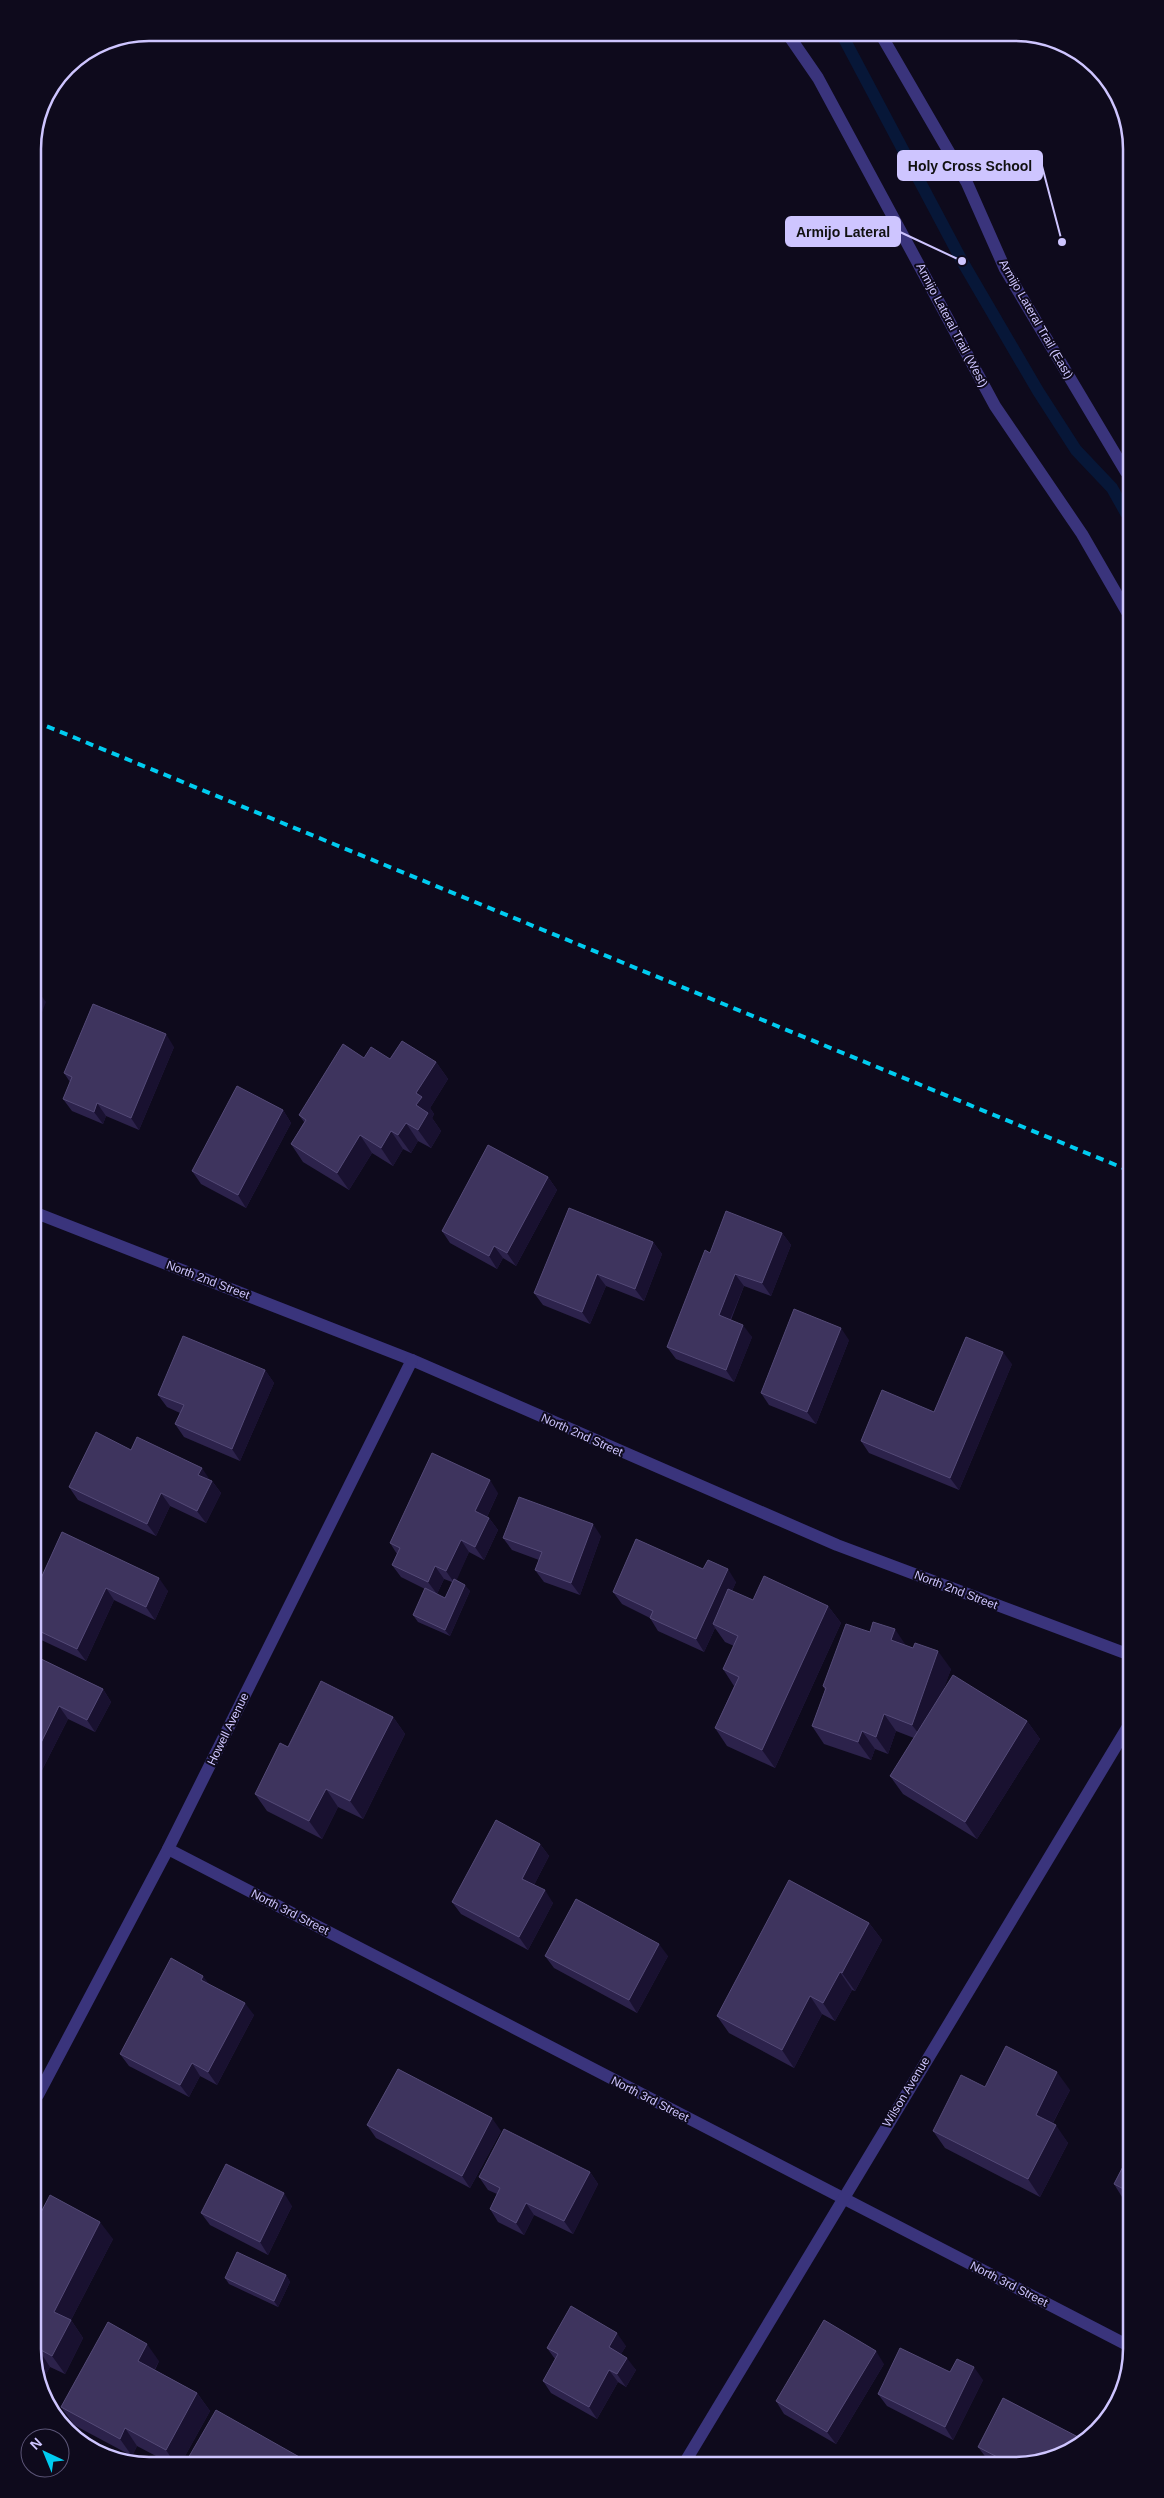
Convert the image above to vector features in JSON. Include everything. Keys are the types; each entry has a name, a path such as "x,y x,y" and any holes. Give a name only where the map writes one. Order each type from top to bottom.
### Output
{"street":[{"name":"Armijo Lateral Trail (West)","path":"793,41 818,78 995,406 1082,534 1123,605"},
{"name":"Armijo Lateral Trail (East)","path":"885,41 967,183 1005,269 1123,467"},
{"name":"North 2nd Street","path":"41,1215 412,1360 837,1545 1123,1652"},
{"name":"Howell Avenue","path":"41,2088 168,1849 412,1360"},
{"name":"Wilson Avenue","path":"688,2457 1123,1735"},
{"name":"North 3rd Street","path":"168,1849 842,2199 1123,2342"}],"building":[{"path":"93,1004 166,1034 131,1118 97,1103 94,1112 63,1099 72,1077 64,1073"},
{"path":"402,1041 436,1062 416,1093 422,1097 416,1105 428,1113 418,1130 406,1123 398,1135 391,1131 381,1148 360,1135 337,1173 291,1144 306,1120 299,1115 343,1044 364,1058 371,1047 390,1059"},
{"path":"237,1086 283,1110 238,1195 192,1171"},
{"path":"488,1145 548,1177 507,1253 494,1246 489,1256 442,1231"},
{"path":"569,1208 653,1242 635,1289 597,1274 582,1312 534,1293"},
{"path":"726,1211 782,1233 762,1283 735,1274 719,1315 743,1325 726,1370 667,1347 705,1250 710,1253"},
{"path":"794,1309 841,1328 807,1412 761,1393"},
{"path":"183,1336 265,1370 232,1449 175,1424 184,1405 158,1395"},
{"path":"966,1337 1003,1352 950,1478 861,1441 882,1390 934,1412"},
{"path":"96,1432 131,1450 137,1437 202,1468 198,1475 212,1481 197,1511 161,1493 147,1524 69,1487"},
{"path":"432,1453 490,1480 475,1511 489,1518 475,1547 461,1540 446,1571 435,1566 428,1582 392,1565 400,1548 390,1543"},
{"path":"519,1497 593,1524 571,1583 535,1570 542,1552 503,1538"},
{"path":"62,1532 159,1578 146,1607 106,1588 77,1649 41,1632 41,1578"},
{"path":"636,1539 703,1569 708,1560 728,1569 696,1639 650,1618 653,1611 613,1592"},
{"path":"764,1576 828,1606 762,1750 715,1728 739,1677 723,1669 738,1636 713,1624 728,1589 753,1600"},
{"path":"454,1579 465,1585 445,1630 413,1615 425,1588 445,1598"},
{"path":"873,1622 895,1629 891,1640 913,1648 915,1643 938,1651 912,1725 884,1714 876,1737 862,1731 858,1742 812,1726 826,1688 823,1686 846,1624 870,1632"},
{"path":"41,1659 103,1689 87,1720 59,1706 41,1743"},
{"path":"953,1675 1027,1721 965,1822 890,1776"},
{"path":"321,1681 393,1717 350,1801 326,1789 309,1821 255,1794 280,1743 288,1747"},
{"path":"496,1820 540,1844 522,1879 545,1890 519,1937 452,1902"},
{"path":"789,1880 869,1923 842,1973 840,1972 823,2003 810,1996 782,2050 717,2016"},
{"path":"576,1899 659,1944 629,2000 545,1956"},
{"path":"171,1958 203,1976 201,1980 245,2003 208,2072 192,2063 180,2085 120,2054"},
{"path":"1006,2046 1057,2072 1036,2115 1056,2125 1028,2179 933,2131 961,2075 985,2087"},
{"path":"398,2069 492,2118 462,2176 367,2125"},
{"path":"504,2129 590,2172 564,2221 526,2203 516,2223 490,2209 500,2188 479,2177"},
{"path":"226,2164 284,2193 260,2242 201,2213"},
{"path":"1123,2167 1123,2189 1114,2184"},
{"path":"50,2195 100,2222 54,2312 71,2320 52,2356 41,2350 41,2212"},
{"path":"237,2252 286,2275 274,2301 225,2278"},
{"path":"571,2306 617,2333 609,2347 627,2358 617,2374 609,2370 589,2407 543,2381 558,2354 547,2348"},
{"path":"824,2320 876,2351 827,2432 776,2401"},
{"path":"108,2322 147,2344 138,2361 197,2393 166,2450 125,2428 120,2439 61,2407"},
{"path":"900,2348 950,2372 957,2359 974,2367 945,2427 878,2394"},
{"path":"1003,2398 1077,2436 1056,2449 1022,2457 997,2457 978,2447"},
{"path":"216,2410 299,2457 189,2457"}],"waterway":[{"path":"845,41 962,261 1038,391 1076,450 1112,488 1123,508"}],"railway":[{"path":"41,724 1123,1168"}],"place":[{"name":"Holy Cross School","path":"1062,242"},
{"name":"Armijo Lateral","path":"962,261"}]}
